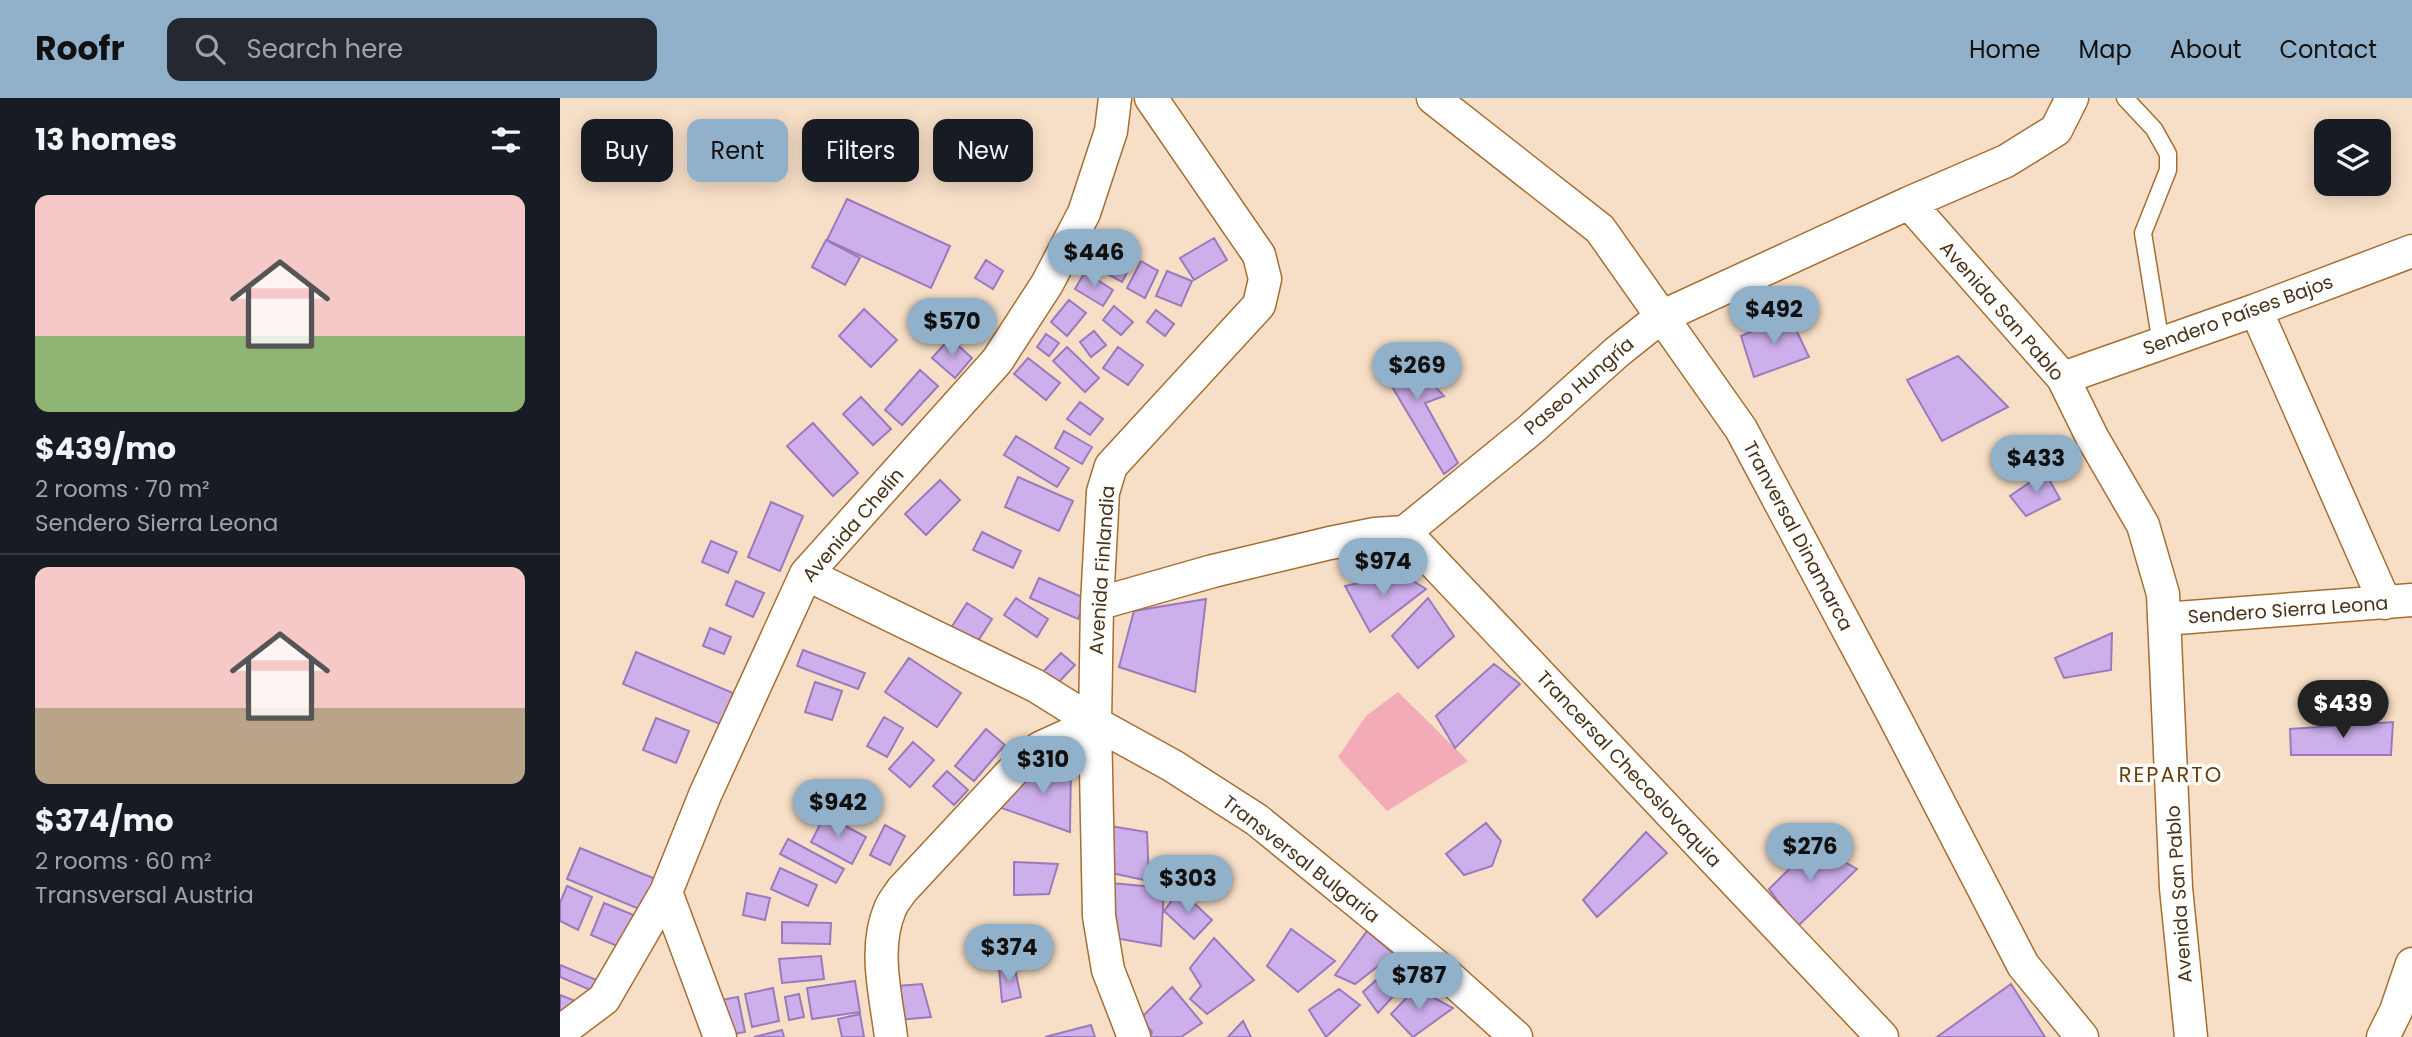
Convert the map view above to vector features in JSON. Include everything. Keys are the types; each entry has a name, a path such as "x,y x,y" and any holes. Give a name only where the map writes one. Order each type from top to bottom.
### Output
{"street":[{"name":"Avenida Chelín","path":"560,1032 604,999 666,892 705,795 806,574 997,361 1047,284 1084,213 1111,131 1115,98"},
{"name":"Avenida Finlandia","path":"1134,1037 1108,970 1099,916 1095,723 1097,604 1103,492 1111,466 1259,305 1265,279 1259,255 1151,98"},
{"name":"Tranversal Dinamarca","path":"1433,98 1600,229 1741,429 1894,714 2023,965 2082,1037"},
{"name":"Paseo Hungría","path":"1405,532 1530,430 1617,352 1661,317 2007,161 2056,130 2072,98"},
{"name":"Avenida San Pablo","path":"1909,203 2063,378 2092,438 2143,526 2163,594 2176,888 2191,1037"},
{"name":"Sendero Países Bajos","path":"2063,378 2412,251"},
{"path":"2256,310 2399,601"},
{"path":"1097,604 1213,570 1375,534 1405,532"},
{"name":"Trancersal Checoslovaquia","path":"1405,532 1882,1037"},
{"name":"Transversal Bulgaria","path":"806,574 1036,686 1095,723 1173,766 1257,820 1440,969 1516,1037"},
{"name":"Sendero Sierra Leona","path":"2164,619 2399,601"},
{"path":"891,1037 881,963 890,909 902,890 1026,758 1042,747 1095,723"},
{"path":"666,892 720,1037"},
{"path":"2383,1037 2396,1011 2412,964"}],"lane":[{"path":"2126,98 2154,129 2168,155 2165,180 2143,233 2161,344"}],"shaded area":[{"path":"1398,692 1468,761 1387,811 1338,757 1366,716"}],"building":[{"path":"847,199 950,246 931,288 827,240"},
{"path":"1214,238 1227,260 1194,280 1180,258"},
{"path":"826,240 860,258 845,285 812,267"},
{"path":"1096,247 1131,265 1122,282 1087,263"},
{"path":"986,260 1003,271 993,289 975,278"},
{"path":"1141,261 1158,271 1145,298 1127,288"},
{"path":"1167,271 1192,281 1181,306 1156,296"},
{"path":"1085,272 1113,290 1103,306 1075,289"},
{"path":"1069,300 1086,313 1067,336 1051,322"},
{"path":"1114,306 1133,322 1121,335 1103,320"},
{"path":"864,309 897,340 871,367 839,336"},
{"path":"1156,310 1174,324 1165,336 1147,322"},
{"path":"1789,315 1809,357 1754,377 1741,336"},
{"path":"1094,331 1106,345 1091,357 1080,342"},
{"path":"1046,334 1059,343 1049,356 1037,347"},
{"path":"950,338 972,358 955,378 932,358"},
{"path":"1395,344 1444,396 1425,403 1458,463 1444,474 1375,358"},
{"path":"1067,347 1099,378 1085,392 1053,361"},
{"path":"1118,347 1143,365 1128,385 1103,368"},
{"path":"1958,356 2008,407 1942,441 1907,380"},
{"path":"1028,358 1060,383 1046,400 1014,374"},
{"path":"920,370 938,386 902,425 885,410"},
{"path":"861,397 891,429 873,445 843,414"},
{"path":"1080,402 1103,419 1090,435 1067,419"},
{"path":"813,423 858,473 833,496 787,446"},
{"path":"1064,431 1092,447 1082,464 1055,448"},
{"path":"1016,436 1069,468 1057,487 1004,455"},
{"path":"2045,472 2060,499 2026,516 2010,496"},
{"path":"1018,477 1073,501 1059,531 1005,507"},
{"path":"940,480 960,500 926,535 905,514"},
{"path":"771,502 803,516 780,571 748,557"},
{"path":"982,532 1021,551 1013,568 973,550"},
{"path":"711,541 737,552 728,573 702,562"},
{"path":"1402,574 1426,589 1370,632 1345,586"},
{"path":"1039,578 1087,599 1078,619 1030,598"},
{"path":"736,581 764,593 753,617 726,605"},
{"path":"1016,598 1048,619 1037,637 1004,615"},
{"path":"1428,598 1454,636 1418,668 1392,636"},
{"path":"1206,599 1195,692 1119,667 1134,611"},
{"path":"967,603 992,619 976,644 951,628"},
{"path":"710,628 731,637 724,654 703,646"},
{"path":"2112,633 2111,670 2064,678 2055,658"},
{"path":"803,650 865,673 858,689 797,666"},
{"path":"636,652 740,696 727,727 623,684"},
{"path":"1061,653 1075,665 1054,687 1040,675"},
{"path":"909,658 961,693 937,727 885,692"},
{"path":"1494,664 1520,684 1455,748 1436,716"},
{"path":"815,682 842,691 832,720 805,712"},
{"path":"884,717 903,728 887,757 867,746"},
{"path":"656,718 689,731 676,763 643,750"},
{"path":"2393,722 2391,755 2291,755 2290,729"},
{"path":"986,729 1005,745 974,781 955,766"},
{"path":"913,742 934,760 910,787 889,769"},
{"path":"1046,762 1071,764 1070,832 993,805"},
{"path":"947,771 968,790 954,805 933,786"},
{"path":"825,815 866,837 852,864 811,842"},
{"path":"1486,823 1501,841 1492,866 1464,875 1446,854"},
{"path":"885,825 905,836 890,865 870,855"},
{"path":"1110,826 1147,832 1149,881 1111,873"},
{"path":"1646,832 1667,853 1597,917 1583,900"},
{"path":"788,839 844,869 836,883 780,854"},
{"path":"1814,845 1857,869 1797,927 1769,889"},
{"path":"580,848 658,880 644,911 567,879"},
{"path":"1014,862 1058,864 1049,894 1014,895"},
{"path":"780,868 817,885 808,906 771,889"},
{"path":"1111,883 1164,888 1161,946 1114,938"},
{"path":"567,886 592,897 578,930 560,921 560,903"},
{"path":"1180,890 1212,920 1194,939 1164,911"},
{"path":"747,893 770,898 765,920 743,915"},
{"path":"604,903 636,916 622,948 591,935"},
{"path":"782,922 831,923 830,944 782,943"},
{"path":"1291,929 1335,961 1298,992 1267,966"},
{"path":"1367,931 1394,954 1355,984 1335,975"},
{"path":"1214,938 1254,980 1207,1014 1190,999 1201,986 1190,968"},
{"path":"821,956 824,979 782,983 779,959"},
{"path":"560,965 599,981 595,992 560,977"},
{"path":"1014,965 1021,997 1002,1002 999,968"},
{"path":"1392,966 1407,981 1378,1013 1363,992"},
{"path":"855,981 860,1012 812,1019 807,988"},
{"path":"922,984 931,1017 897,1020 897,986"},
{"path":"2011,984 2045,1037 1937,1037"},
{"path":"1172,987 1202,1023 1181,1037 1149,1037 1152,1032 1141,1018"},
{"path":"773,988 779,1021 752,1027 745,994"},
{"path":"1416,988 1453,1008 1413,1037 1391,1014"},
{"path":"1339,989 1360,1005 1326,1037 1309,1010"},
{"path":"799,994 804,1017 789,1020 785,997"},
{"path":"560,995 573,1000 564,1024 560,1022"},
{"path":"738,997 745,1032 728,1035 721,1000"},
{"path":"860,1014 864,1037 842,1037 838,1019"},
{"path":"1243,1021 1251,1037 1228,1037"},
{"path":"1091,1025 1095,1037 1045,1037"},
{"path":"782,1030 784,1037 754,1037"}],"district":[{"name":"REPARTO","path":"2171,774"}]}
